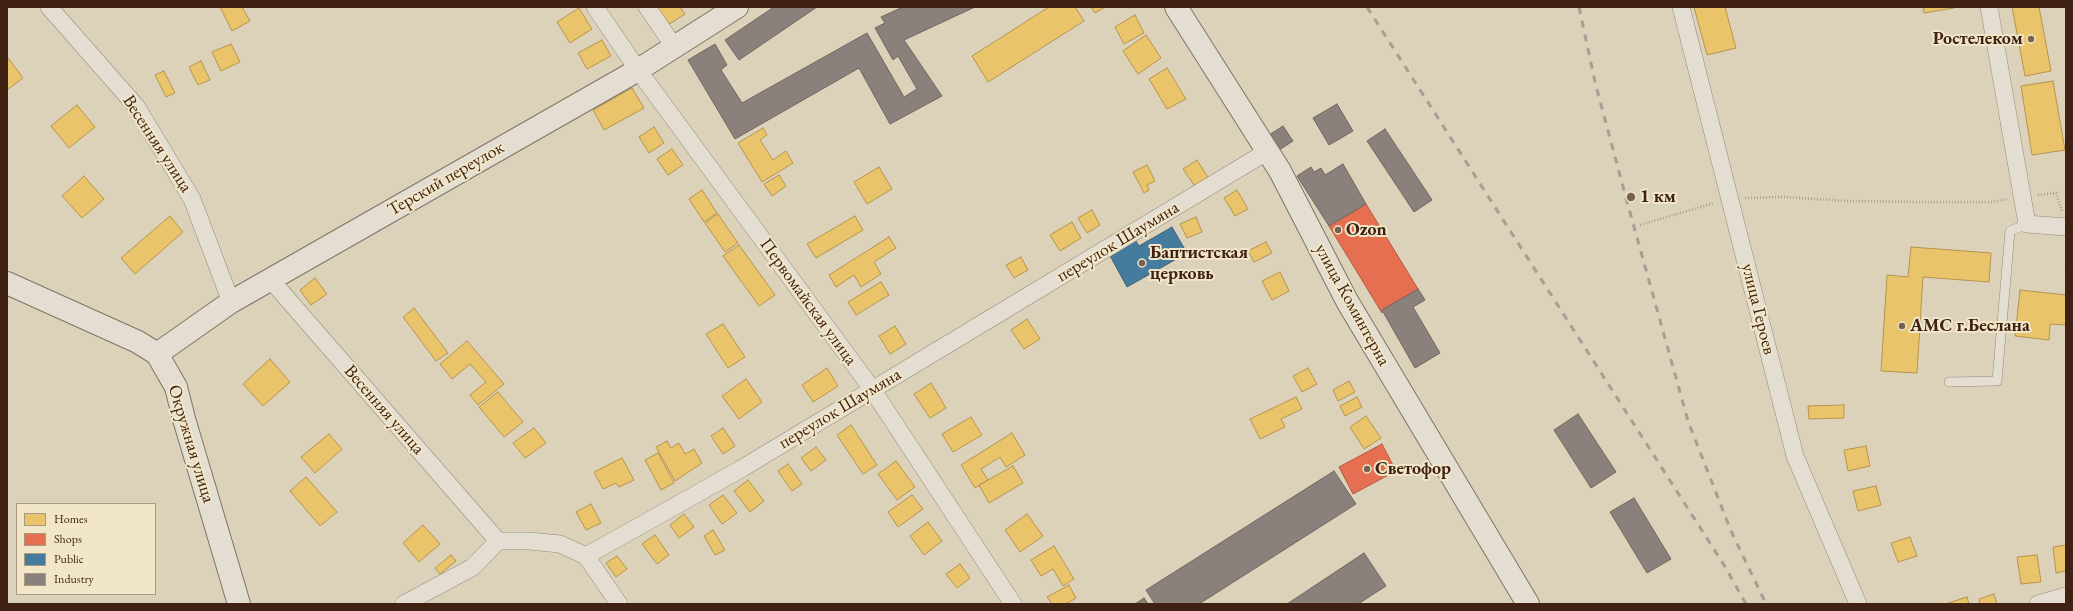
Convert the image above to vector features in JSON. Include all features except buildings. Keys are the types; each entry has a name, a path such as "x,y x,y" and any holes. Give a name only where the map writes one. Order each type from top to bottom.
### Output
{"street":[{"name":"Весенняя улица","path":"49,7 136,106 192,199 231,302"},
{"name":"Первомайская улица","path":"595,7 638,70 872,390 1013,604"},
{"path":"647,7 675,48"},
{"name":"Терский переулок","path":"157,354 231,302 638,70 675,48 737,7"},
{"name":"улица Коминтерна","path":"1176,7 1280,171 1347,300 1528,604"},
{"name":"улица Героев","path":"1681,7 1795,456 1858,604"},
{"path":"1989,7 2027,224 2064,220"},
{"name":"переулок Шаумяна","path":"586,556 741,468 1268,151"},
{"name":"Весенняя улица","path":"270,279 498,541"},
{"name":"Окружная улица","path":"7,283 138,342 157,354 176,387 184,419 239,604"},
{"path":"404,604 473,567 498,541 530,541 560,544 586,556 619,604"},
{"path":"2038,604 2066,596"}],"lane":[{"path":"1949,382 1997,381 2010,231 2027,224"}],"path":[{"path":"1640,225 1730,198 1783,197 1848,201 1991,202 2022,196 2056,193 2064,220"}],"railway":[{"path":"1367,7 1724,565 1746,604"},
{"path":"1579,7 1595,82 1688,421 1731,531 1766,604"}],"place":[{"name":"Ростелеком","path":"2031,39"},
{"name":"1 км","path":"1631,197"},
{"name":"Ozon","path":"1338,230"},
{"name":"Баптистская церковь","path":"1142,263"},
{"name":"АМС г.Беслана","path":"1902,326"},
{"name":"Светофор","path":"1367,469"}]}
